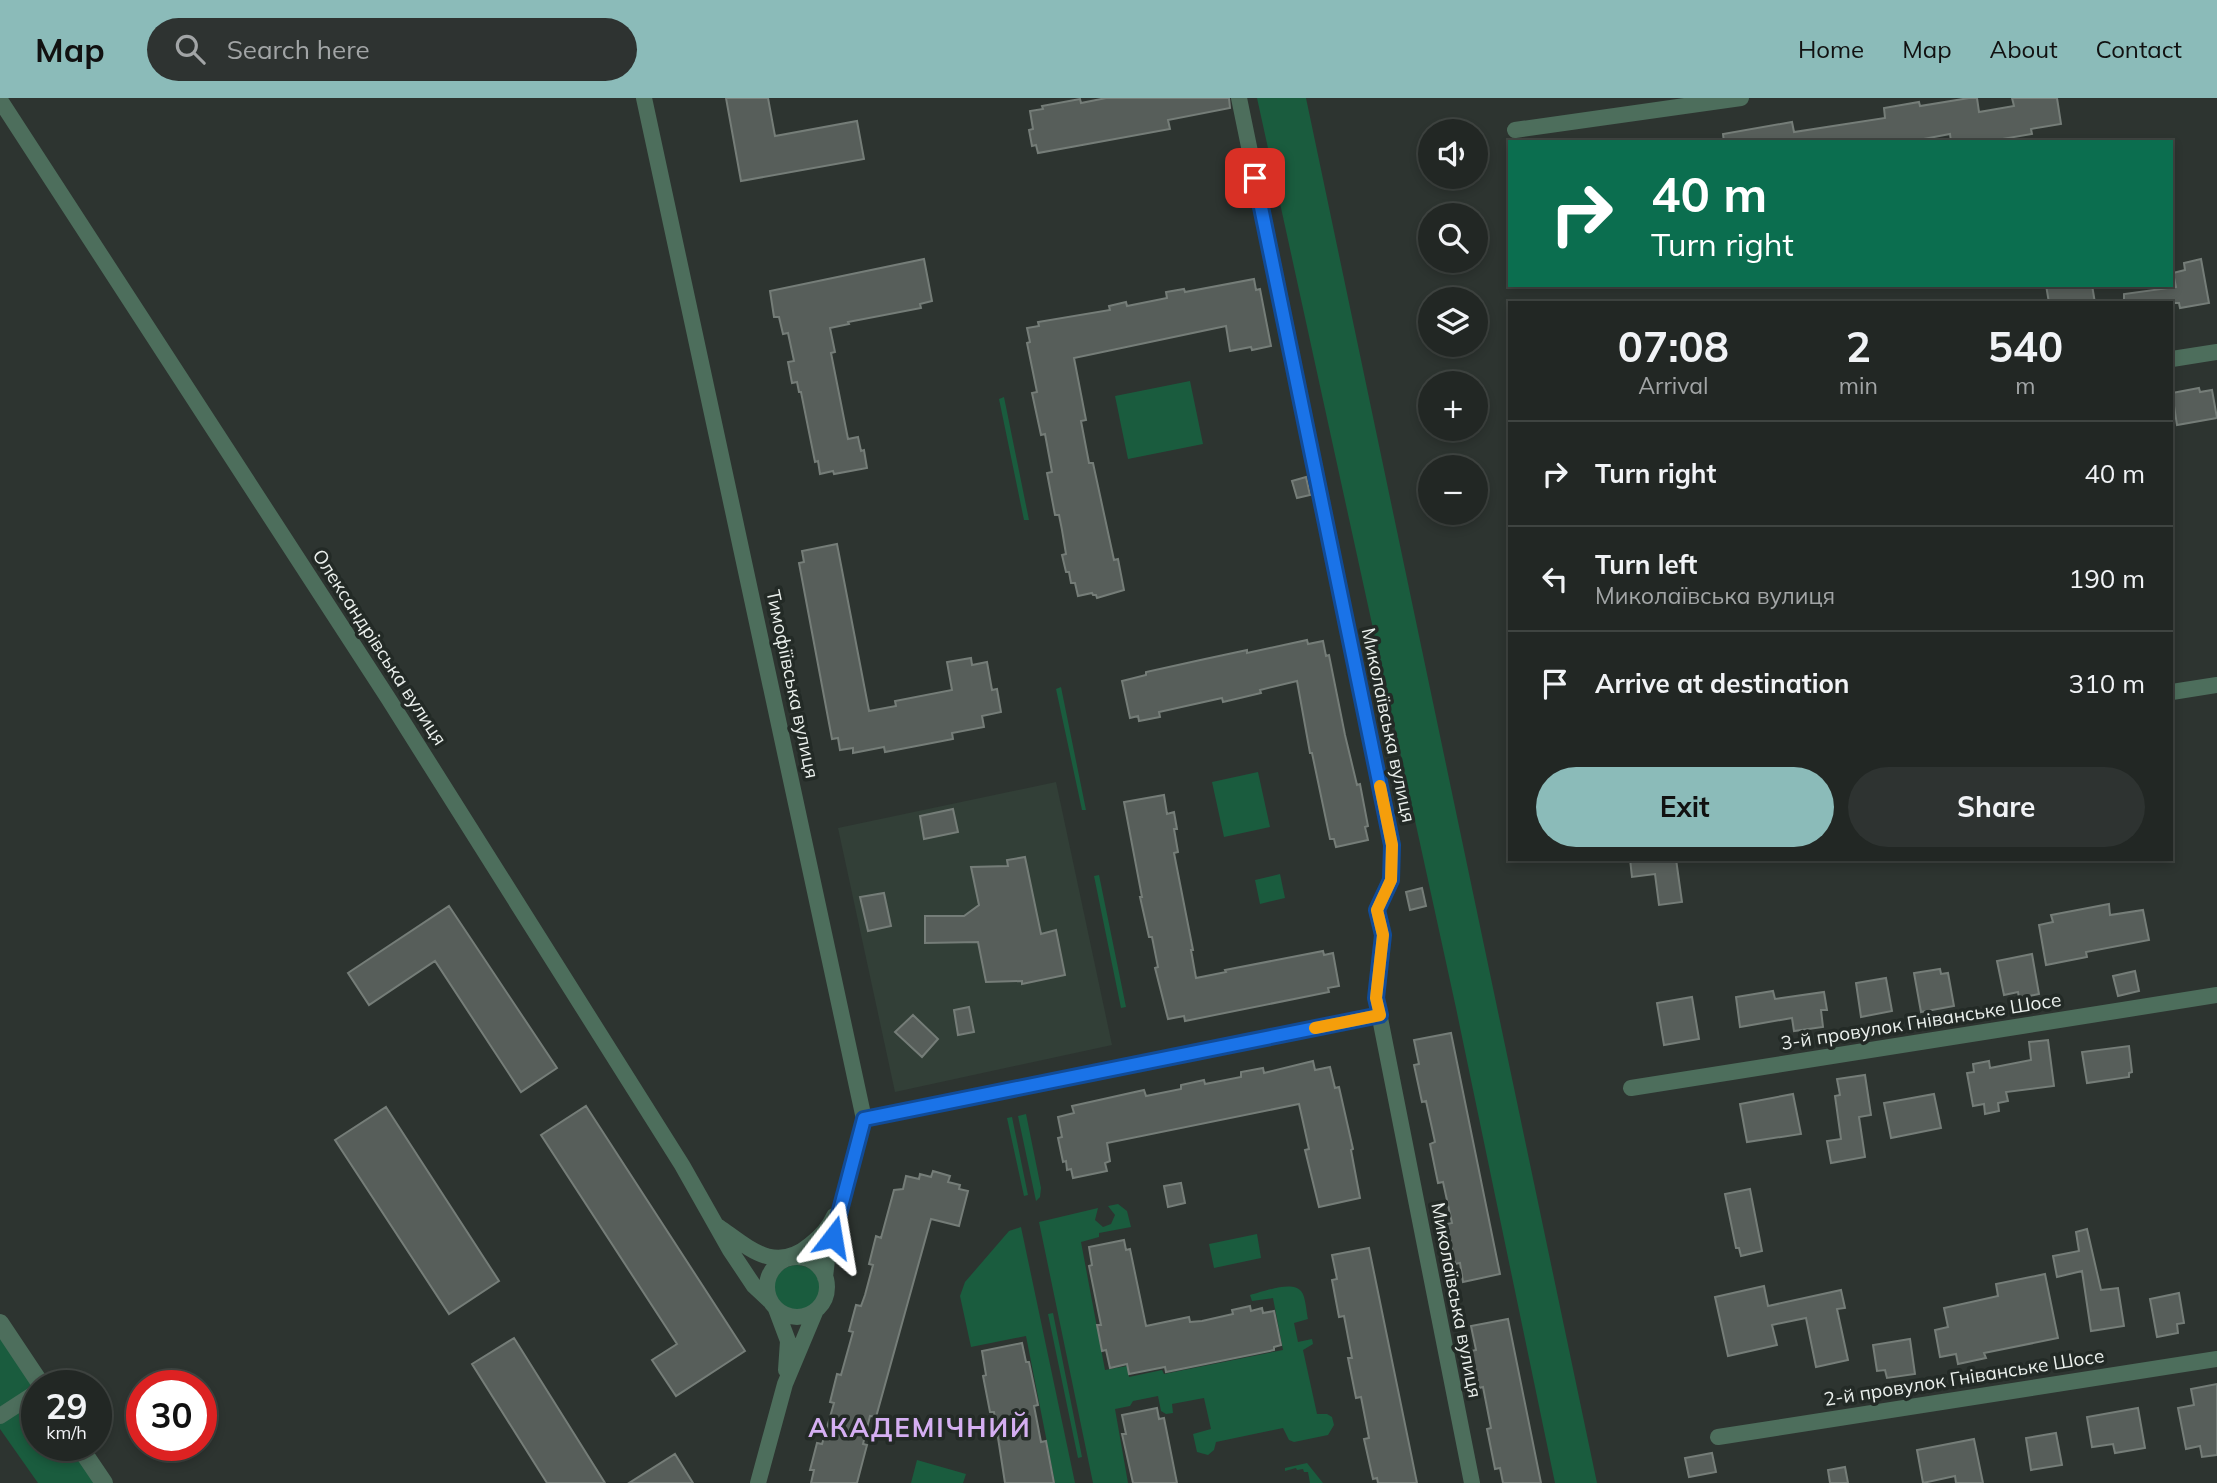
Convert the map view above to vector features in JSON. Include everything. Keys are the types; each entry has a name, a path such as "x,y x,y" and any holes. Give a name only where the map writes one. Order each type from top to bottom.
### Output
{"street":[{"name":"Тимофіївська вулиця","path":"644,98 864,1119 844,1190 825,1277"},
{"name":"Миколаївська вулиця","path":"1239,98 1392,845 1391,880 1377,910 1383,935 1376,998 1472,1483"},
{"path":"1515,130 1741,98"},
{"name":"Олександрівська вулиця","path":"0,100 388,698 682,1165 714,1223 754,1286 773,1305"},
{"path":"2173,359 2217,352"},
{"path":"2173,692 2217,685"},
{"name":"3-й провулок Гніванське Шосе","path":"1632,1088 2217,995"},
{"path":"864,1119 1380,1015"},
{"path":"785,1384 788,1341 773,1305 767,1284 769,1275 781,1262 807,1247 831,1224 844,1190"},
{"path":"714,1223 754,1252 771,1258 807,1259 821,1269 825,1277 826,1295 785,1384 758,1483"},
{"path":"773,1305 791,1317 800,1317 817,1310"},
{"path":"0,1323 31,1370"},
{"name":"2-й провулок Гніванське Шосе","path":"1718,1437 2217,1359"},
{"path":"0,1416 21,1402"},
{"path":"89,1461 104,1483"}],"shaded area":[{"path":"1056,782 1112,1045 895,1092 838,828"}],"green space":[{"path":"1257,98 1306,98 1597,1483 1555,1483 1456,1008"},
{"path":"1190,381 1203,444 1128,459 1115,396"},
{"path":"1004,397 1029,520 1024,520 999,399"},
{"path":"1061,687 1086,810 1082,810 1056,689"},
{"path":"1258,772 1270,827 1224,837 1212,782"},
{"path":"1280,874 1285,898 1260,904 1255,880"},
{"path":"1099,875 1126,1007 1121,1008 1094,876"},
{"path":"1026,1114 1041,1188 1040,1197 1036,1201 1018,1116"},
{"path":"1012,1117 1028,1195 1024,1196 1007,1118"},
{"path":"1118,1204 1127,1211 1131,1227 1099,1233 1099,1237 1081,1242 1105,1370 1127,1366 1129,1377 1162,1370 1164,1374 1283,1350 1273,1298 1252,1301 1250,1295 1277,1288 1297,1288 1304,1297 1308,1319 1294,1323 1298,1342 1312,1339 1313,1344 1303,1350 1317,1414 1332,1417 1334,1425 1328,1435 1294,1442 1289,1440 1283,1428 1216,1442 1214,1450 1208,1455 1197,1452 1193,1434 1211,1429 1204,1398 1172,1404 1173,1413 1166,1414 1161,1411 1158,1396 1133,1401 1130,1406 1115,1409 1128,1483 1093,1483 1039,1222 1098,1208 1095,1220 1103,1227 1111,1224 1115,1215 1108,1206"},
{"path":"1021,1227 1075,1483 1055,1483 1026,1336 971,1347 960,1296 965,1282 1009,1231"},
{"path":"1257,1234 1261,1258 1214,1268 1209,1244"},
{"path":"797,1265 813,1272 820,1288 813,1304 797,1311 781,1304 774,1288 781,1272"},
{"path":"1053,1313 1082,1457 1078,1458 1048,1314"},
{"path":"0,1323 28,1370 21,1370 21,1459 0,1429"},
{"path":"917,1460 966,1474 963,1483 911,1483"},
{"path":"23,1461 89,1461 104,1483 38,1483"},
{"path":"1307,1463 1323,1483 1310,1483 1308,1472 1303,1469 1285,1471 1285,1468"}],"building":[{"path":"726,98 768,98 775,136 857,121 864,159 741,181"},
{"path":"1106,98 1229,98 1230,108 1168,120 1170,129 1038,153 1036,145 1032,146 1030,111 1080,99 1081,103"},
{"path":"1977,98 1979,112 2014,106 2012,98 2057,98 2061,124 2031,129 2032,134 1996,140 1951,140 1950,134 1918,140 1724,140 1723,134 1792,122 1794,132 1885,118 1884,108 1919,102 1920,106"},
{"path":"924,259 932,301 920,304 921,308 830,328 835,352 831,353 848,439 858,437 861,451 864,450 867,468 820,474 818,461 815,462 801,392 797,382 792,383 788,362 794,361 788,333 783,334 779,317 774,317 770,291"},
{"path":"2201,259 2209,303 2180,308 2179,303 2173,301 2124,301 2124,294 2176,287 2173,273 2185,270 2184,263"},
{"path":"1254,279 1256,290 1260,289 1271,346 1230,351 1226,326 1074,358 1086,420 1081,421 1089,463 1093,463 1114,560 1118,559 1124,590 1097,598 1092,593 1078,596 1075,583 1071,583 1069,572 1066,572 1062,555 1066,554 1047,473 1052,472 1045,434 1041,435 1032,393 1037,392 1027,343 1030,342 1027,328 1039,326 1038,322 1110,310 1109,306 1126,302 1127,306 1167,298 1166,292 1184,289 1185,292"},
{"path":"2046,287 2092,287 2095,301 2049,301"},
{"path":"2199,388 2200,392 2212,390 2217,418 2177,425 2173,393"},
{"path":"1306,477 1310,495 1297,498 1292,481"},
{"path":"837,544 869,711 896,706 895,701 952,690 947,662 971,658 972,665 987,662 992,690 997,689 1001,712 982,716 984,727 952,733 953,739 885,752 884,747 853,753 853,748 840,750 838,738 832,739 799,563 804,562 802,551"},
{"path":"1307,640 1308,644 1323,641 1326,656 1329,655 1357,785 1360,784 1368,840 1336,847 1334,839 1330,839 1297,681 1223,702 1222,698 1159,712 1160,717 1139,721 1138,716 1130,718 1122,681 1146,675 1146,672"},
{"path":"1164,795 1167,814 1174,812 1177,829 1174,829 1178,852 1174,853 1196,978 1323,951 1324,955 1333,953 1339,986 1328,988 1329,992 1185,1021 1184,1016 1168,1019 1155,968 1158,967 1152,937 1149,937 1140,897 1124,802"},
{"path":"953,809 958,832 924,839 920,816"},
{"path":"1025,857 1041,934 1056,930 1065,975 1022,984 1022,981 986,982 978,942 925,943 925,916 964,916 979,905 971,867 1008,866 1007,860"},
{"path":"1630,861 1676,861 1682,902 1659,905 1655,874 1632,877"},
{"path":"1422,888 1426,906 1410,910 1406,892"},
{"path":"884,893 891,926 868,931 860,897"},
{"path":"2109,904 2110,915 2143,910 2149,940 2086,952 2087,957 2046,965 2039,925 2053,922 2051,915"},
{"path":"449,906 557,1068 521,1092 435,961 369,1005 348,973"},
{"path":"2032,954 2039,994 2019,998 2018,992 2004,995 1997,961"},
{"path":"1940,969 1941,974 1948,973 1954,1006 1921,1012 1914,973"},
{"path":"2135,971 2139,991 2118,996 2113,976"},
{"path":"1886,978 1892,1011 1861,1017 1856,983"},
{"path":"1773,991 1775,999 1824,992 1827,1010 1821,1010 1823,1027 1794,1031 1792,1018 1740,1027 1736,997"},
{"path":"1692,997 1699,1039 1664,1045 1657,1003"},
{"path":"969,1007 974,1032 958,1035 954,1010"},
{"path":"913,1015 938,1039 922,1057 895,1032"},
{"path":"1451,1033 1500,1274 1463,1282 1460,1263 1455,1264 1447,1224 1452,1223 1443,1182 1438,1183 1430,1144 1435,1142 1426,1101 1422,1102 1414,1065 1419,1064 1414,1040"},
{"path":"2048,1040 2054,1086 2006,1092 2008,1101 1998,1103 1999,1111 1985,1114 1984,1104 1973,1106 1967,1073 1974,1072 1973,1064 1989,1061 1990,1068 2031,1060 2029,1042"},
{"path":"2129,1046 2132,1072 2129,1077 2087,1083 2082,1052"},
{"path":"1313,1061 1315,1070 1330,1067 1335,1088 1339,1087 1353,1149 1351,1150 1360,1198 1319,1207 1305,1150 1309,1149 1299,1104 1107,1143 1110,1161 1105,1163 1107,1171 1073,1178 1071,1169 1067,1170 1066,1161 1063,1162 1058,1138 1062,1137 1058,1117 1074,1113 1072,1106 1144,1090 1146,1096 1181,1089 1181,1085 1204,1080 1205,1084 1241,1077 1241,1072 1263,1068 1264,1073"},
{"path":"1865,1075 1871,1115 1859,1117 1865,1157 1831,1163 1827,1141 1841,1139 1835,1096 1840,1095 1837,1079"},
{"path":"1793,1094 1801,1134 1747,1142 1740,1104"},
{"path":"1934,1094 1941,1128 1891,1138 1884,1103"},
{"path":"586,1106 745,1351 676,1396 652,1360 677,1344 541,1135"},
{"path":"386,1107 499,1281 449,1314 335,1140"},
{"path":"933,1171 950,1176 948,1182 960,1185 959,1189 968,1191 959,1226 931,1219 876,1417 870,1416 863,1444 867,1445 857,1483 811,1483 814,1470 810,1470 817,1443 822,1444 834,1403 830,1402 853,1332 849,1331 856,1305 861,1306 873,1265 869,1264 876,1236 881,1238 894,1190 903,1189 906,1176 919,1179 920,1174 931,1177"},
{"path":"1181,1183 1185,1203 1168,1207 1164,1186"},
{"path":"1750,1189 1762,1251 1741,1256 1739,1248 1736,1248 1725,1194"},
{"path":"2087,1229 2101,1290 2118,1288 2124,1326 2091,1331 2082,1271 2057,1277 2053,1256 2079,1251 2076,1232"},
{"path":"1124,1240 1126,1250 1130,1249 1146,1326 1189,1317 1190,1322 1202,1321 1233,1314 1232,1310 1250,1306 1251,1311 1262,1308 1263,1313 1274,1311 1281,1345 1274,1347 1274,1350 1166,1372 1165,1367 1129,1374 1127,1364 1110,1368 1106,1350 1102,1351 1097,1325 1101,1325 1089,1266 1092,1265 1089,1247"},
{"path":"1369,1248 1417,1483 1378,1483 1377,1478 1373,1479 1364,1439 1369,1438 1361,1397 1356,1398 1348,1358 1352,1358 1344,1316 1339,1317 1332,1280 1337,1279 1332,1255"},
{"path":"2045,1274 2058,1338 1984,1353 1986,1358 1958,1364 1956,1354 1940,1357 1935,1330 1948,1327 1944,1308 1998,1296 1996,1284"},
{"path":"1764,1286 1768,1306 1841,1290 1845,1308 1837,1309 1848,1360 1816,1367 1806,1318 1772,1325 1777,1345 1728,1356 1715,1297"},
{"path":"2179,1293 2184,1323 2177,1324 2178,1333 2157,1337 2150,1299"},
{"path":"1508,1319 1541,1483 1503,1483 1500,1468 1495,1469 1487,1429 1491,1428 1483,1387 1479,1388 1471,1351 1476,1350 1471,1326"},
{"path":"514,1338 605,1483 547,1483 472,1364"},
{"path":"1910,1339 1915,1374 1887,1378 1885,1370 1877,1371 1873,1345"},
{"path":"1022,1343 1038,1405 1034,1406 1041,1442 1046,1441 1054,1483 1005,1483 994,1412 990,1412 983,1376 986,1375 982,1351"},
{"path":"2217,1384 2217,1455 2202,1457 2200,1446 2186,1449 2178,1408 2194,1405 2191,1389"},
{"path":"1157,1408 1159,1419 1164,1418 1177,1483 1133,1483 1122,1434 1126,1434 1122,1415"},
{"path":"2138,1408 2145,1448 2115,1453 2113,1444 2092,1447 2087,1417"},
{"path":"2056,1433 2062,1465 2031,1470 2026,1438"},
{"path":"1974,1439 1983,1483 1956,1483 1955,1476 1923,1483 1917,1450"},
{"path":"1712,1453 1716,1472 1689,1477 1685,1458"},
{"path":"675,1454 693,1483 629,1483"},
{"path":"1845,1467 1848,1483 1830,1483 1828,1470"}],"slow traffic":[{"path":"1315,1028 1380,1015 1376,998 1383,935 1377,910 1391,880 1392,845 1380,786"}],"district":[{"name":"АКАДЕМІЧНИЙ","path":"920,1427"}],"route":[{"path":"833,1237 864,1119 1380,1015 1376,998 1383,935 1377,910 1391,880 1392,845 1255,178"}]}
